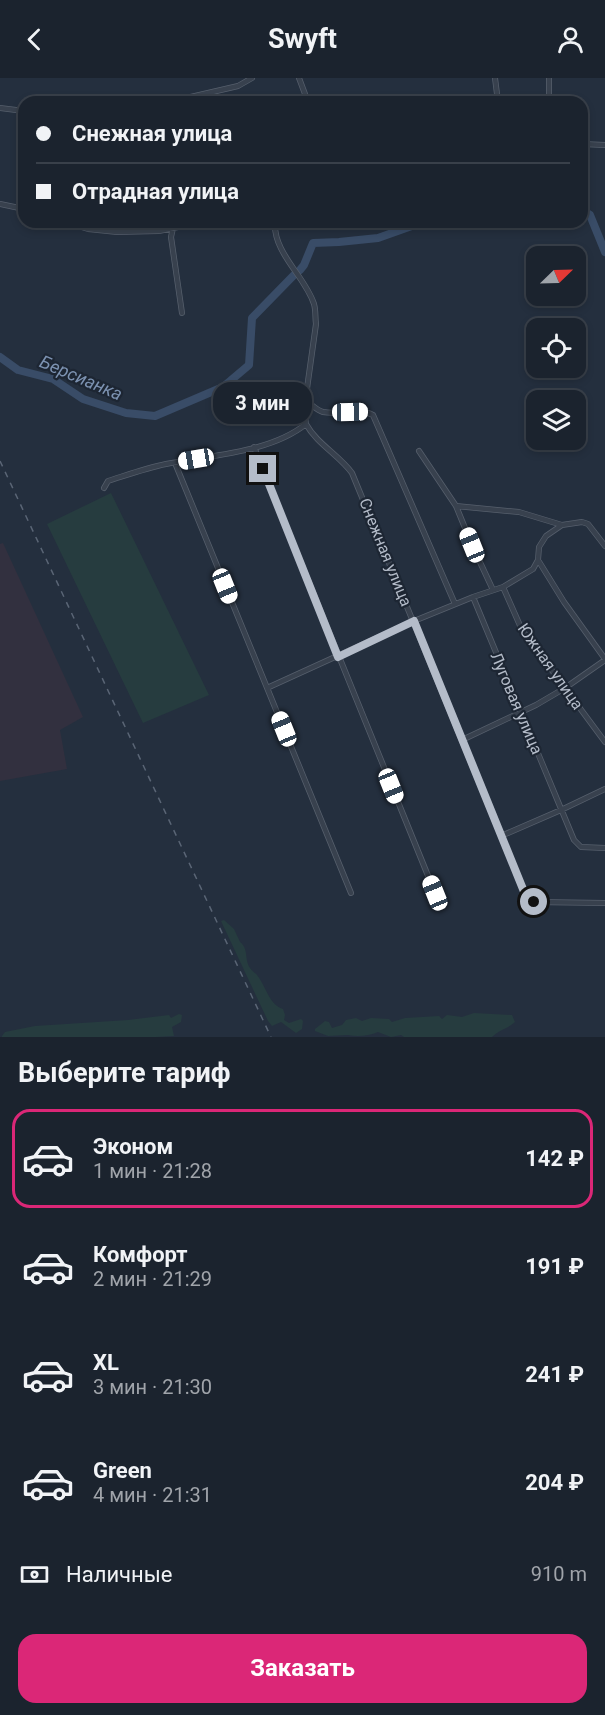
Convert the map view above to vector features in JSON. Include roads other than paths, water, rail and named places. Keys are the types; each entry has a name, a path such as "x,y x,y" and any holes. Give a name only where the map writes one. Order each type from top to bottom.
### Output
{"street":[{"path":"197,96 238,86 252,78"},
{"path":"299,78 306,96"},
{"path":"495,78 497,96"},
{"path":"549,78 549,96"},
{"path":"0,108 18,110"},
{"path":"588,144 605,145"},
{"path":"0,204 18,208"},
{"path":"85,228 117,232 159,231 173,228 171,237 182,313"},
{"path":"104,488 108,481 175,463 270,444 294,434 306,424 304,410 316,324 315,313 310,297 275,236 275,228"},
{"path":"305,401 320,411 362,412 373,415 455,604"},
{"name":"Снежная улица","path":"306,424 310,431 346,464 352,473 525,894 534,902 605,903"},
{"path":"254,447 435,893"},
{"path":"419,451 456,506 494,590"},
{"path":"175,463 351,893"},
{"path":"456,506 519,512 562,525 582,522 588,524 605,546"},
{"path":"267,688 414,621 502,587 532,569 538,560 539,547 546,536 562,525"},
{"path":"462,740 536,705 566,688 605,660 538,560"},
{"name":"Южная улица","path":"502,587 522,630 605,742"},
{"name":"Луговая улица","path":"473,597 561,810 578,844 581,847 605,848"},
{"path":"501,836 605,789"}],"waterway":[{"name":"Берсианка","path":"588,214 605,252"},
{"name":"Берсианка","path":"300,270 313,243 378,238 406,228"},
{"name":"Берсианка","path":"0,357 18,370 53,379 83,399 126,413 155,416 223,387 249,365 252,318 294,275"}],"railway":[{"path":"0,461 271,1037"}]}
